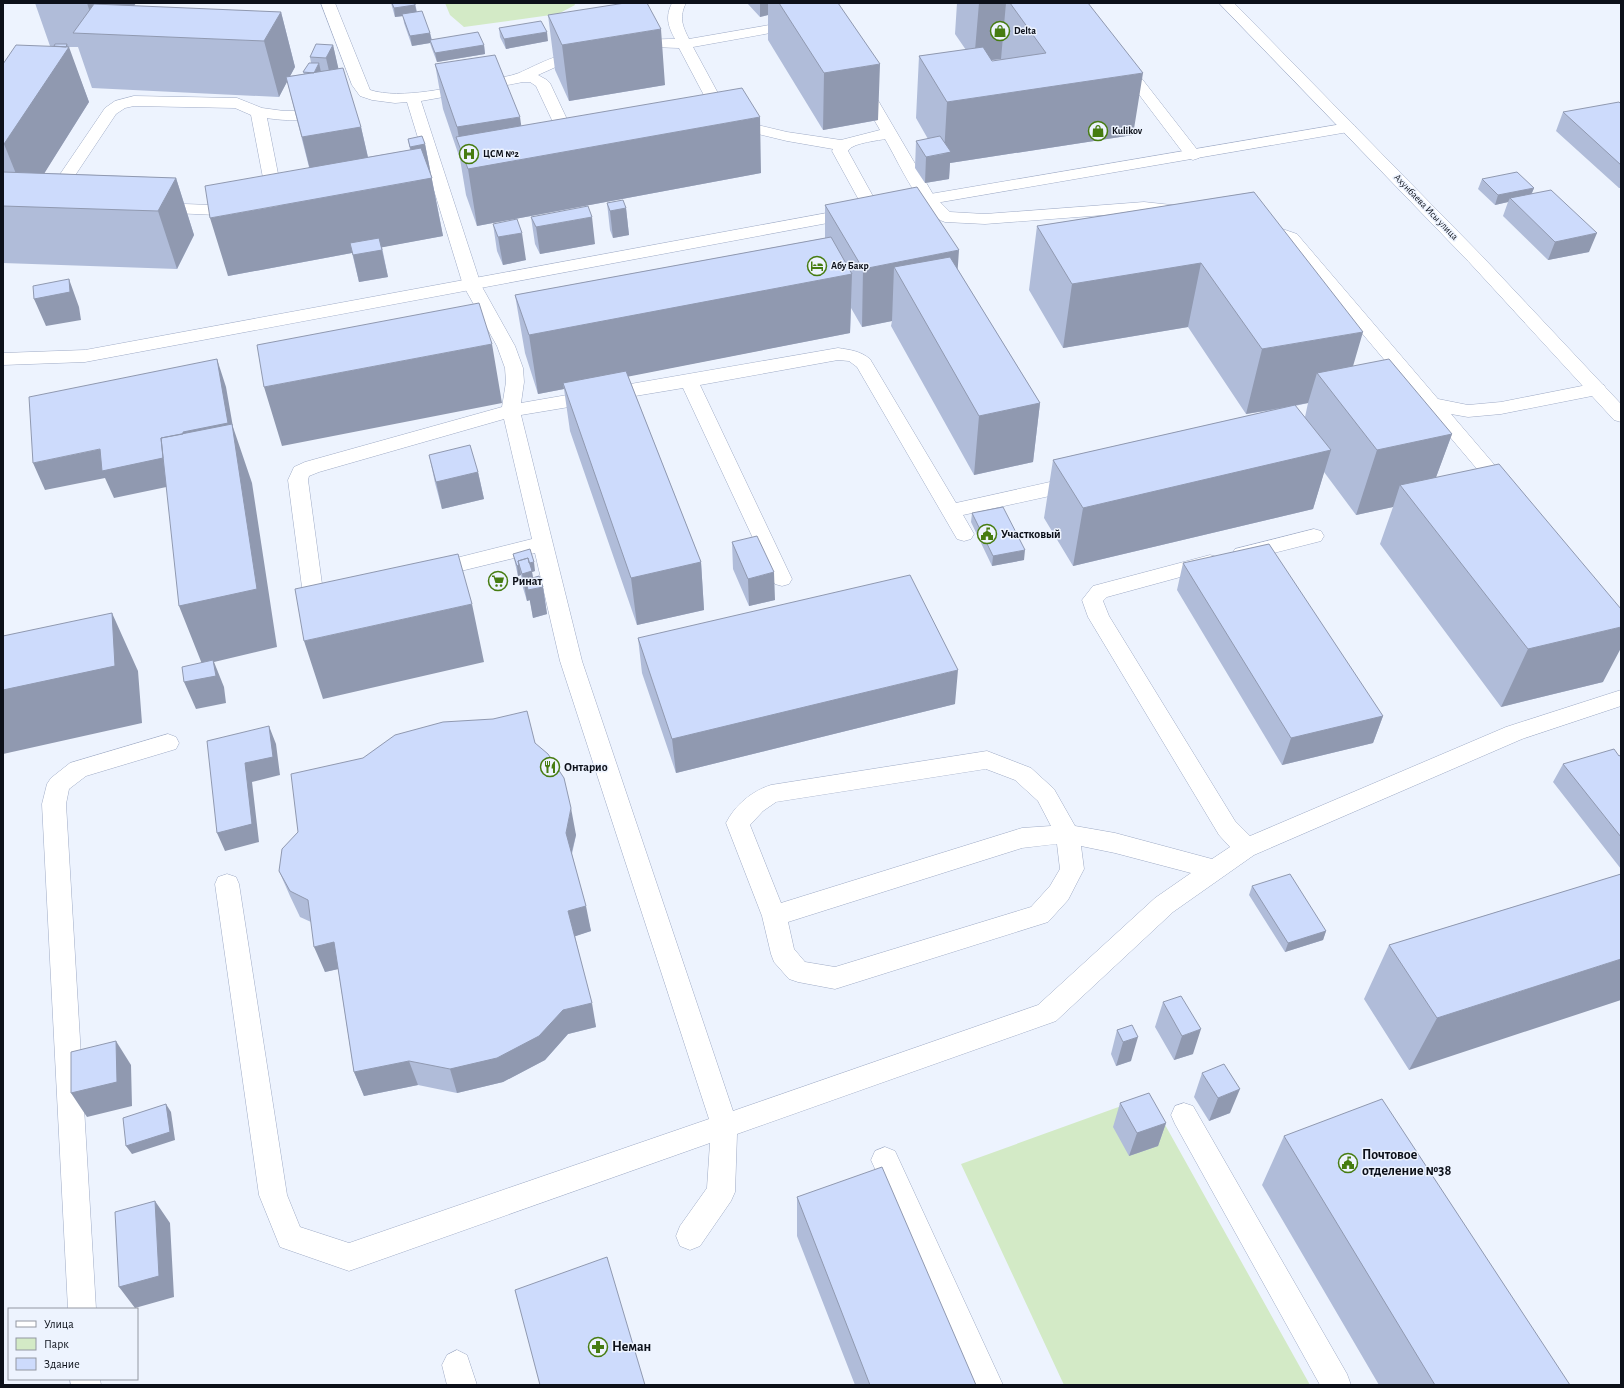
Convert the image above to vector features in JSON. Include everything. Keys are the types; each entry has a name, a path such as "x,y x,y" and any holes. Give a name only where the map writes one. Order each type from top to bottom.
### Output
{"street":[{"path":"328,3 360,85 353,99"},
{"path":"680,3 675,12 675,26 685,44 723,127 843,145 852,141 890,133"},
{"name":"Ахунбаева Исы улица","path":"1226,3 1383,162 1621,416"},
{"path":"622,49 651,43 685,44 809,22 815,23"},
{"path":"1113,50 1193,155"},
{"path":"523,77 537,68 554,62 599,53"},
{"path":"854,73 927,199 945,217 985,219 1144,207 1196,213"},
{"path":"74,205 66,205 56,200 56,192 110,111 120,104 134,101 237,103 258,112 288,117 321,112 353,99 413,98 523,77 534,78 542,83 573,148 584,156"},
{"path":"413,98 433,184 472,285 506,346 514,368 515,382 511,411 570,662 724,1125 721,1192 690,1236"},
{"path":"145,208 271,212 258,112"},
{"path":"3,359 85,356 927,199 1348,128"},
{"path":"843,145 840,151 872,209"},
{"path":"1248,222 1291,238 1519,505"},
{"path":"356,589 333,594 320,594 312,587 298,480 301,472 312,467 511,411 838,354 854,356 864,363 964,534"},
{"path":"689,381 782,579"},
{"path":"1409,410 1432,404 1468,411 1501,408 1597,389"},
{"path":"951,511 1091,480"},
{"path":"1246,848 1227,828 1100,617 1092,600 1100,591 1314,536"},
{"path":"410,576 542,544"},
{"path":"227,884 273,1195 290,1237 349,1257 1047,1013 1164,905 1246,848 1514,733 1621,698"},
{"path":"82,1308 54,804 59,784 78,769 168,743"},
{"path":"987,760 1023,774 1046,795 1066,834 1072,869 1059,893 1039,915 836,978 798,971 783,954 774,916 738,823 755,804 771,794 987,760"},
{"path":"774,916 1022,838 1066,834 1115,843 1216,870"},
{"path":"1184,1115 1336,1385"},
{"path":"885,1160 988,1385"}],"green space":[{"path":"445,3 574,3 575,5 558,14 464,27 450,15"},
{"path":"1149,1096 1310,1385 1064,1385 961,1164"}],"building":[{"path":"392,3 415,3 415,5 394,8"},
{"path":"625,3 647,3 661,29 562,45 548,15"},
{"path":"779,3 838,3 880,64 824,73"},
{"path":"1010,3 1088,3 1143,73 947,102 919,56 983,47 992,61 1046,53"},
{"path":"94,4 281,12 264,41 73,33"},
{"path":"422,11 430,33 410,36 402,14"},
{"path":"541,21 547,32 504,39 499,28"},
{"path":"478,32 484,45 435,53 430,40"},
{"path":"55,44 67,44 66,47 54,46"},
{"path":"316,44 333,45 326,58 310,57"},
{"path":"16,45 69,47 3,144 3,64"},
{"path":"495,55 520,117 457,127 435,64"},
{"path":"309,63 319,63 314,73 303,72"},
{"path":"343,68 361,127 302,137 286,77"},
{"path":"742,88 760,117 468,169 456,137"},
{"path":"1619,102 1621,104 1621,165 1563,112"},
{"path":"422,136 425,144 410,147 408,139"},
{"path":"940,136 951,152 926,157 916,141"},
{"path":"421,148 432,178 210,218 205,186"},
{"path":"3,172 176,178 158,211 3,206"},
{"path":"1517,172 1534,188 1498,195 1482,179"},
{"path":"917,187 959,250 863,269 825,205"},
{"path":"1551,190 1597,233 1555,242 1510,198"},
{"path":"1254,192 1363,332 1262,349 1201,263 1072,284 1037,226"},
{"path":"623,200 626,208 610,211 607,203"},
{"path":"588,206 592,217 536,227 531,217"},
{"path":"517,219 522,233 498,237 493,224"},
{"path":"831,237 852,274 529,335 515,295"},
{"path":"379,238 382,250 353,255 350,243"},
{"path":"950,257 1040,403 979,416 894,267"},
{"path":"69,279 70,292 34,299 33,286"},
{"path":"479,303 492,344 264,387 257,345"},
{"path":"217,359 228,423 161,438 163,458 102,471 100,449 33,463 29,397"},
{"path":"1389,359 1452,434 1377,450 1317,373"},
{"path":"626,371 701,562 631,578 563,383"},
{"path":"1295,405 1331,450 1083,508 1053,460"},
{"path":"232,424 257,589 179,606 161,438"},
{"path":"470,445 478,472 436,482 429,455"},
{"path":"1499,464 1621,609 1621,627 1528,649 1400,485"},
{"path":"1003,507 1025,550 993,556 972,513"},
{"path":"757,536 774,572 748,579 732,542"},
{"path":"1269,544 1383,716 1291,738 1183,563"},
{"path":"530,549 534,562 529,563 528,558 518,561 519,565 517,566 513,554"},
{"path":"458,554 472,604 304,641 295,589"},
{"path":"528,558 532,571 522,574 518,561"},
{"path":"910,575 958,670 672,739 638,638"},
{"path":"539,576 543,587 528,590 526,580"},
{"path":"112,613 115,666 3,690 3,636"},
{"path":"213,660 216,676 184,682 182,667"},
{"path":"527,711 535,743 548,754 564,778 571,808 566,833 586,906 568,911 592,1003 563,1010 539,1036 497,1058 450,1069 409,1061 354,1072 334,942 314,947 308,900 290,891 279,871 282,849 298,832 291,774 363,758 395,735 443,722 493,719"},
{"path":"269,726 273,757 245,763 252,824 217,833 207,741"},
{"path":"1614,749 1619,756 1621,755 1621,837 1563,764"},
{"path":"1290,874 1326,931 1288,943 1252,886"},
{"path":"1621,874 1621,959 1437,1018 1389,945"},
{"path":"1181,996 1201,1029 1182,1036 1163,1002"},
{"path":"1132,1025 1138,1037 1123,1042 1117,1030"},
{"path":"116,1041 117,1082 71,1093 71,1052"},
{"path":"1224,1064 1240,1089 1218,1098 1202,1073"},
{"path":"1149,1093 1166,1123 1137,1133 1120,1103"},
{"path":"1382,1099 1570,1385 1435,1385 1284,1136"},
{"path":"166,1104 170,1132 126,1146 123,1118"},
{"path":"882,1167 976,1385 870,1385 797,1197"},
{"path":"155,1201 159,1276 119,1287 115,1212"},
{"path":"607,1257 645,1385 540,1385 515,1290"}],"place":[{"name":"Delta","path":"1000,31"},
{"name":"Kulikov","path":"1098,131"},
{"name":"ЦСМ №2","path":"469,154"},
{"name":"Абу Бакр","path":"817,266"},
{"name":"Участковый","path":"987,534"},
{"name":"Ринат","path":"498,581"},
{"name":"Онтарио","path":"550,767"},
{"name":"Почтовое отделение №38","path":"1348,1163"},
{"name":"Неман","path":"598,1347"}]}
